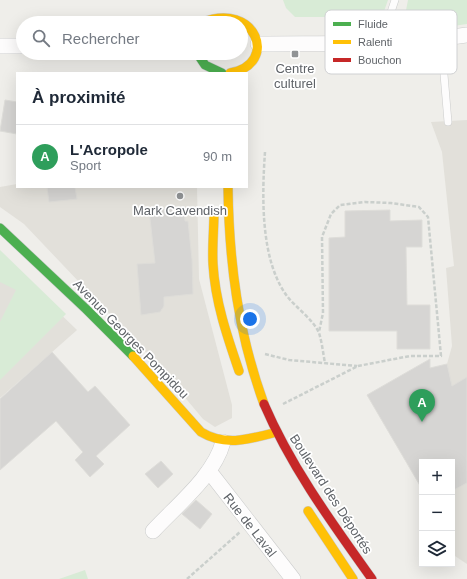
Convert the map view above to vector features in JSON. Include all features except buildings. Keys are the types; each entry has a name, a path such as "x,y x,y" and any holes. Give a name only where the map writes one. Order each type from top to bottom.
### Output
{"street":[{"path":"208,16 215,10 228,10 244,16"},
{"path":"241,71 253,59 258,44 257,32 251,21 248,19"},
{"path":"457,37 467,35"},
{"path":"258,44 325,43"},
{"path":"0,46 16,46"},
{"path":"202,60 205,65 217,72"},
{"name":"Boulevard des Déportés","path":"228,188 227,228 232,278 246,349 268,412 277,432 305,480 372,579"},
{"path":"214,202 213,265 215,278 224,327 241,377"},
{"name":"Avenue Georges Pompidou","path":"0,228 86,309 144,368 208,438 230,443 277,432"},
{"path":"153,531 209,471 220,453 223,442"},
{"name":"Rue de Laval","path":"209,471 293,579"},
{"path":"302,502 353,579"}],"lane":[{"path":"444,74 448,122"}],"path":[{"path":"265,152 263,184 266,241 275,273 286,295 319,332"},
{"path":"246,349 290,360 358,366 410,356 441,356 428,217 419,207 391,203 366,202 340,204 331,214 322,237 323,313 319,332 325,363"},
{"path":"268,412 358,366"},
{"path":"187,579 249,524"}],"shaded area":[{"path":"467,120 467,431 454,396 447,364 452,346 446,268 454,266 442,152 431,122"},
{"path":"16,184 16,188 197,188 199,279 232,405 232,418 215,427 203,419 157,364 24,224 0,207 0,187"},
{"path":"0,256 77,330 0,398"},
{"path":"467,483 467,564 455,556 455,489"}],"green space":[{"path":"283,0 388,0 384,10 325,10 325,17 295,17 286,8"},
{"path":"408,0 467,0 467,24 457,25 457,10 406,10"},
{"path":"0,250 66,314 0,380 0,322 16,290 0,282"},
{"path":"85,570 88,579 59,579"}],"traffic: fast":[{"path":"202,60 205,65 220,72"},
{"path":"0,228 86,309 133,356"}],"traffic: slow":[{"path":"232,72 245,67 254,58 257,47 255,36 248,26"},
{"path":"228,188 230,243 241,324 264,404"},
{"path":"214,212 213,258 216,291 226,332 239,371"},
{"path":"133,356 201,432 210,437 238,440 277,432"},
{"path":"308,511 353,579"}],"traffic: jam":[{"path":"264,404 299,472 327,516 372,579"}],"place":[{"name":"Centre culturel","path":"295,54"},
{"name":"Mark Cavendish","path":"180,196"},
{"name":"L'Acropole","path":"422,422"}]}
